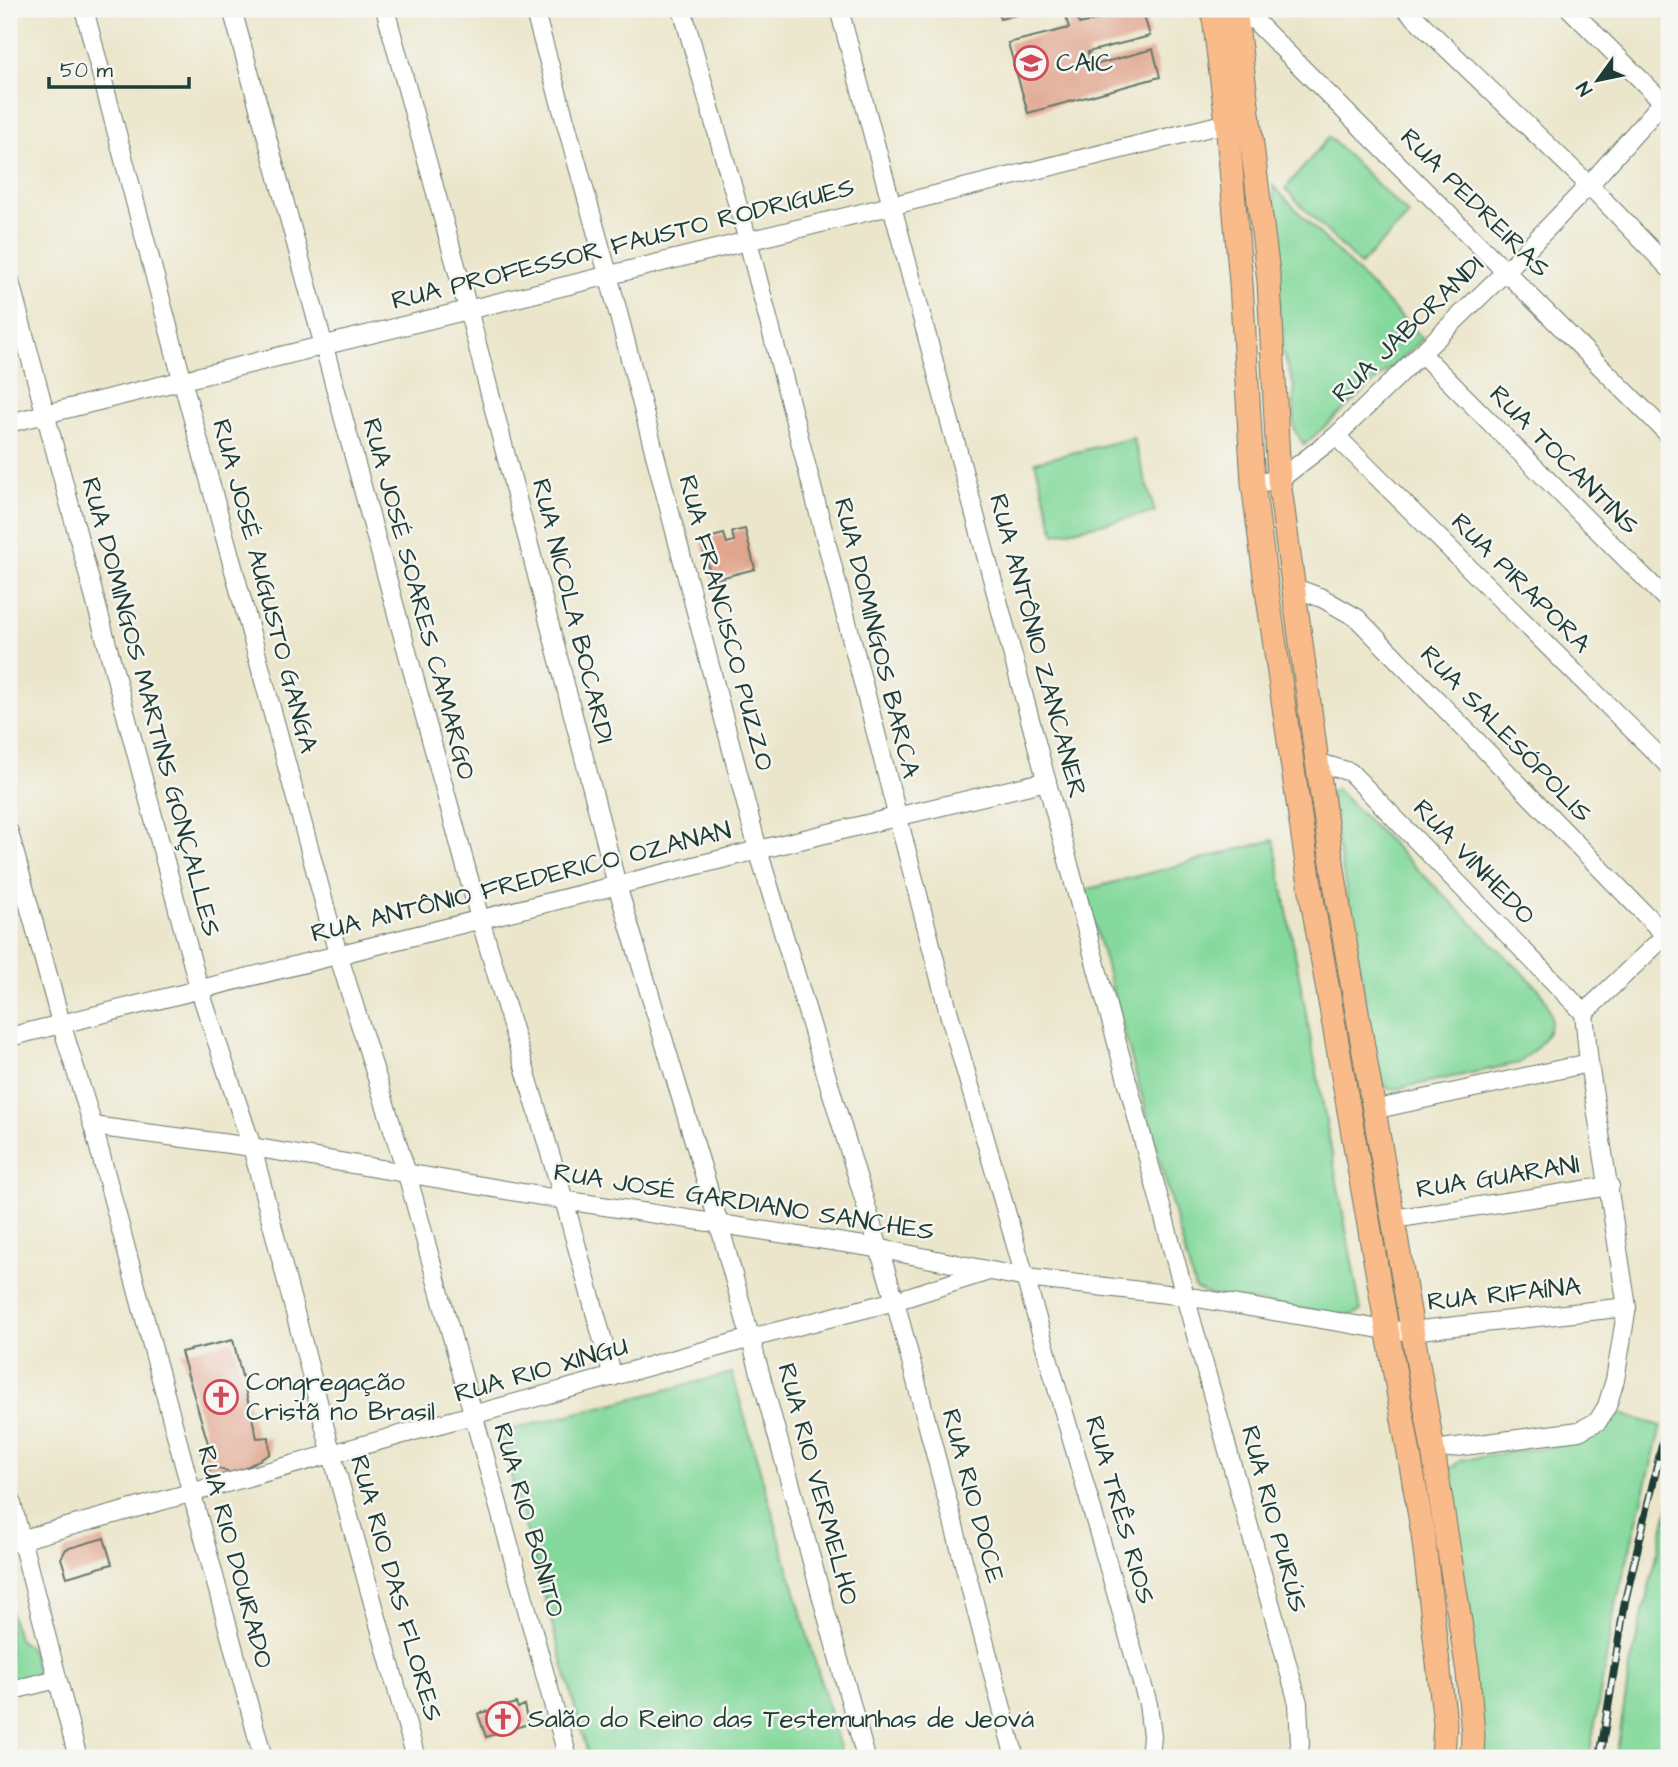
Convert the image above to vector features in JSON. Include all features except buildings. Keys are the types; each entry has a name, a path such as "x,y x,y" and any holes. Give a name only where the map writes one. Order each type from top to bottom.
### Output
{"main road":[{"path":"1213,9 1238,120 1269,281 1279,480 1317,762 1338,902 1433,1450 1468,1672 1472,1758"},
{"path":"1236,9 1241,283 1253,483 1313,905 1423,1534 1445,1723 1444,1758"},
{"path":"1313,905 1338,902"}],"street":[{"name":"RUA JOSÉ AUGUSTO GANGA","path":"84,9 338,954 407,1174"},
{"name":"RUA JOSÉ SOARES CAMARGO","path":"232,9 480,919 564,1200 613,1377"},
{"name":"RUA NICOLA BOCARDI","path":"386,9 468,309 617,885 719,1224"},
{"name":"RUA FRANCISCO PUZZO","path":"534,9 608,274 758,850 877,1248"},
{"name":"RUA DOMINGOS BARCA","path":"682,9 748,242 896,817 978,1116 1027,1278"},
{"name":"RUA ANTÔNIO ZANCANER","path":"839,9 1185,1296"},
{"name":"RUA PEDREIRAS","path":"1243,9 1669,435"},
{"path":"1406,9 1589,186 1669,268"},
{"path":"1570,9 1667,102"},
{"name":"RUA JABORANDI","path":"1279,480 1336,436 1422,354 1589,186 1667,102"},
{"name":"RUA PROFESSOR FAUSTO RODRIGUES","path":"9,423 1238,120"},
{"name":"RUA DOMINGOS MARTINS GONÇALLES","path":"9,278 199,988 252,1147"},
{"name":"RUA TOCANTINS","path":"1422,354 1669,602"},
{"name":"RUA PIRAPORA","path":"1336,436 1669,766"},
{"path":"1253,483 1279,480"},
{"name":"RUA SALESÓPOLIS","path":"1295,588 1322,598 1357,618 1667,934"},
{"name":"RUA VINHEDO","path":"1317,762 1350,772 1584,1013"},
{"name":"RUA ANTÔNIO FREDERICO OZANAN","path":"9,1037 758,850 1048,781"},
{"name":"RUA RIO DOURADO","path":"9,832 61,1023 93,1126 263,1758"},
{"path":"1433,1450 1579,1431 1598,1421 1607,1406 1615,1380 1628,1307 1589,1063 1584,1013 1667,934"},
{"path":"1373,1110 1589,1063"},
{"name":"RUA JOSÉ GARDIANO SANCHES","path":"93,1126 252,1147 564,1200 877,1248 1027,1278 1185,1296 1386,1330"},
{"name":"RUA RIO DAS FLORES","path":"252,1147 332,1455 416,1758"},
{"name":"RUA RIO BONITO","path":"407,1174 568,1758"},
{"name":"RUA GUARANI","path":"1393,1219 1610,1186"},
{"name":"RUA RIO VERMELHO","path":"719,1224 866,1758"},
{"name":"RUA RIO DOCE","path":"877,1248 895,1301 1015,1758"},
{"name":"RUA RIO XINGU","path":"15,1541 751,1338 895,1301 993,1270"},
{"name":"RUA TRÊS RIOS","path":"1027,1278 1149,1704 1152,1737 1150,1758"},
{"name":"RUA RIO PURÚS","path":"1185,1296 1298,1703 1298,1758"},
{"name":"RUA RIFAÍNA","path":"1386,1330 1412,1331 1628,1307"},
{"path":"9,1492 15,1541 78,1758"},
{"path":"9,1691 57,1679"}],"green space":[{"path":"1329,137 1409,215 1360,265 1285,189"},
{"path":"1273,186 1423,339 1304,445 1294,429 1294,386 1280,343"},
{"path":"1133,438 1155,512 1055,534 1035,462"},
{"path":"1336,789 1541,991 1550,1011 1548,1032 1540,1044 1519,1063 1391,1090 1380,1084 1329,793"},
{"path":"1274,840 1361,1311 1350,1316 1214,1296 1195,1289 1085,890"},
{"path":"732,1373 843,1758 589,1758 499,1433"},
{"path":"1614,1412 1661,1426 1614,1612 1589,1758 1481,1758 1448,1471 1461,1460 1595,1437 1606,1426"},
{"path":"1669,1505 1669,1758 1616,1758 1630,1667"},
{"path":"9,1607 18,1639 30,1648 38,1673 9,1682"}],"railway":[{"path":"1600,1758 1625,1601 1669,1416"}],"place":[{"name":"CAIC","path":"1031,63"},
{"name":"Congregação Cristã no Brasil","path":"221,1397"},
{"name":"Salão do Reino das Testemunhas de Jeová","path":"503,1719"}]}
